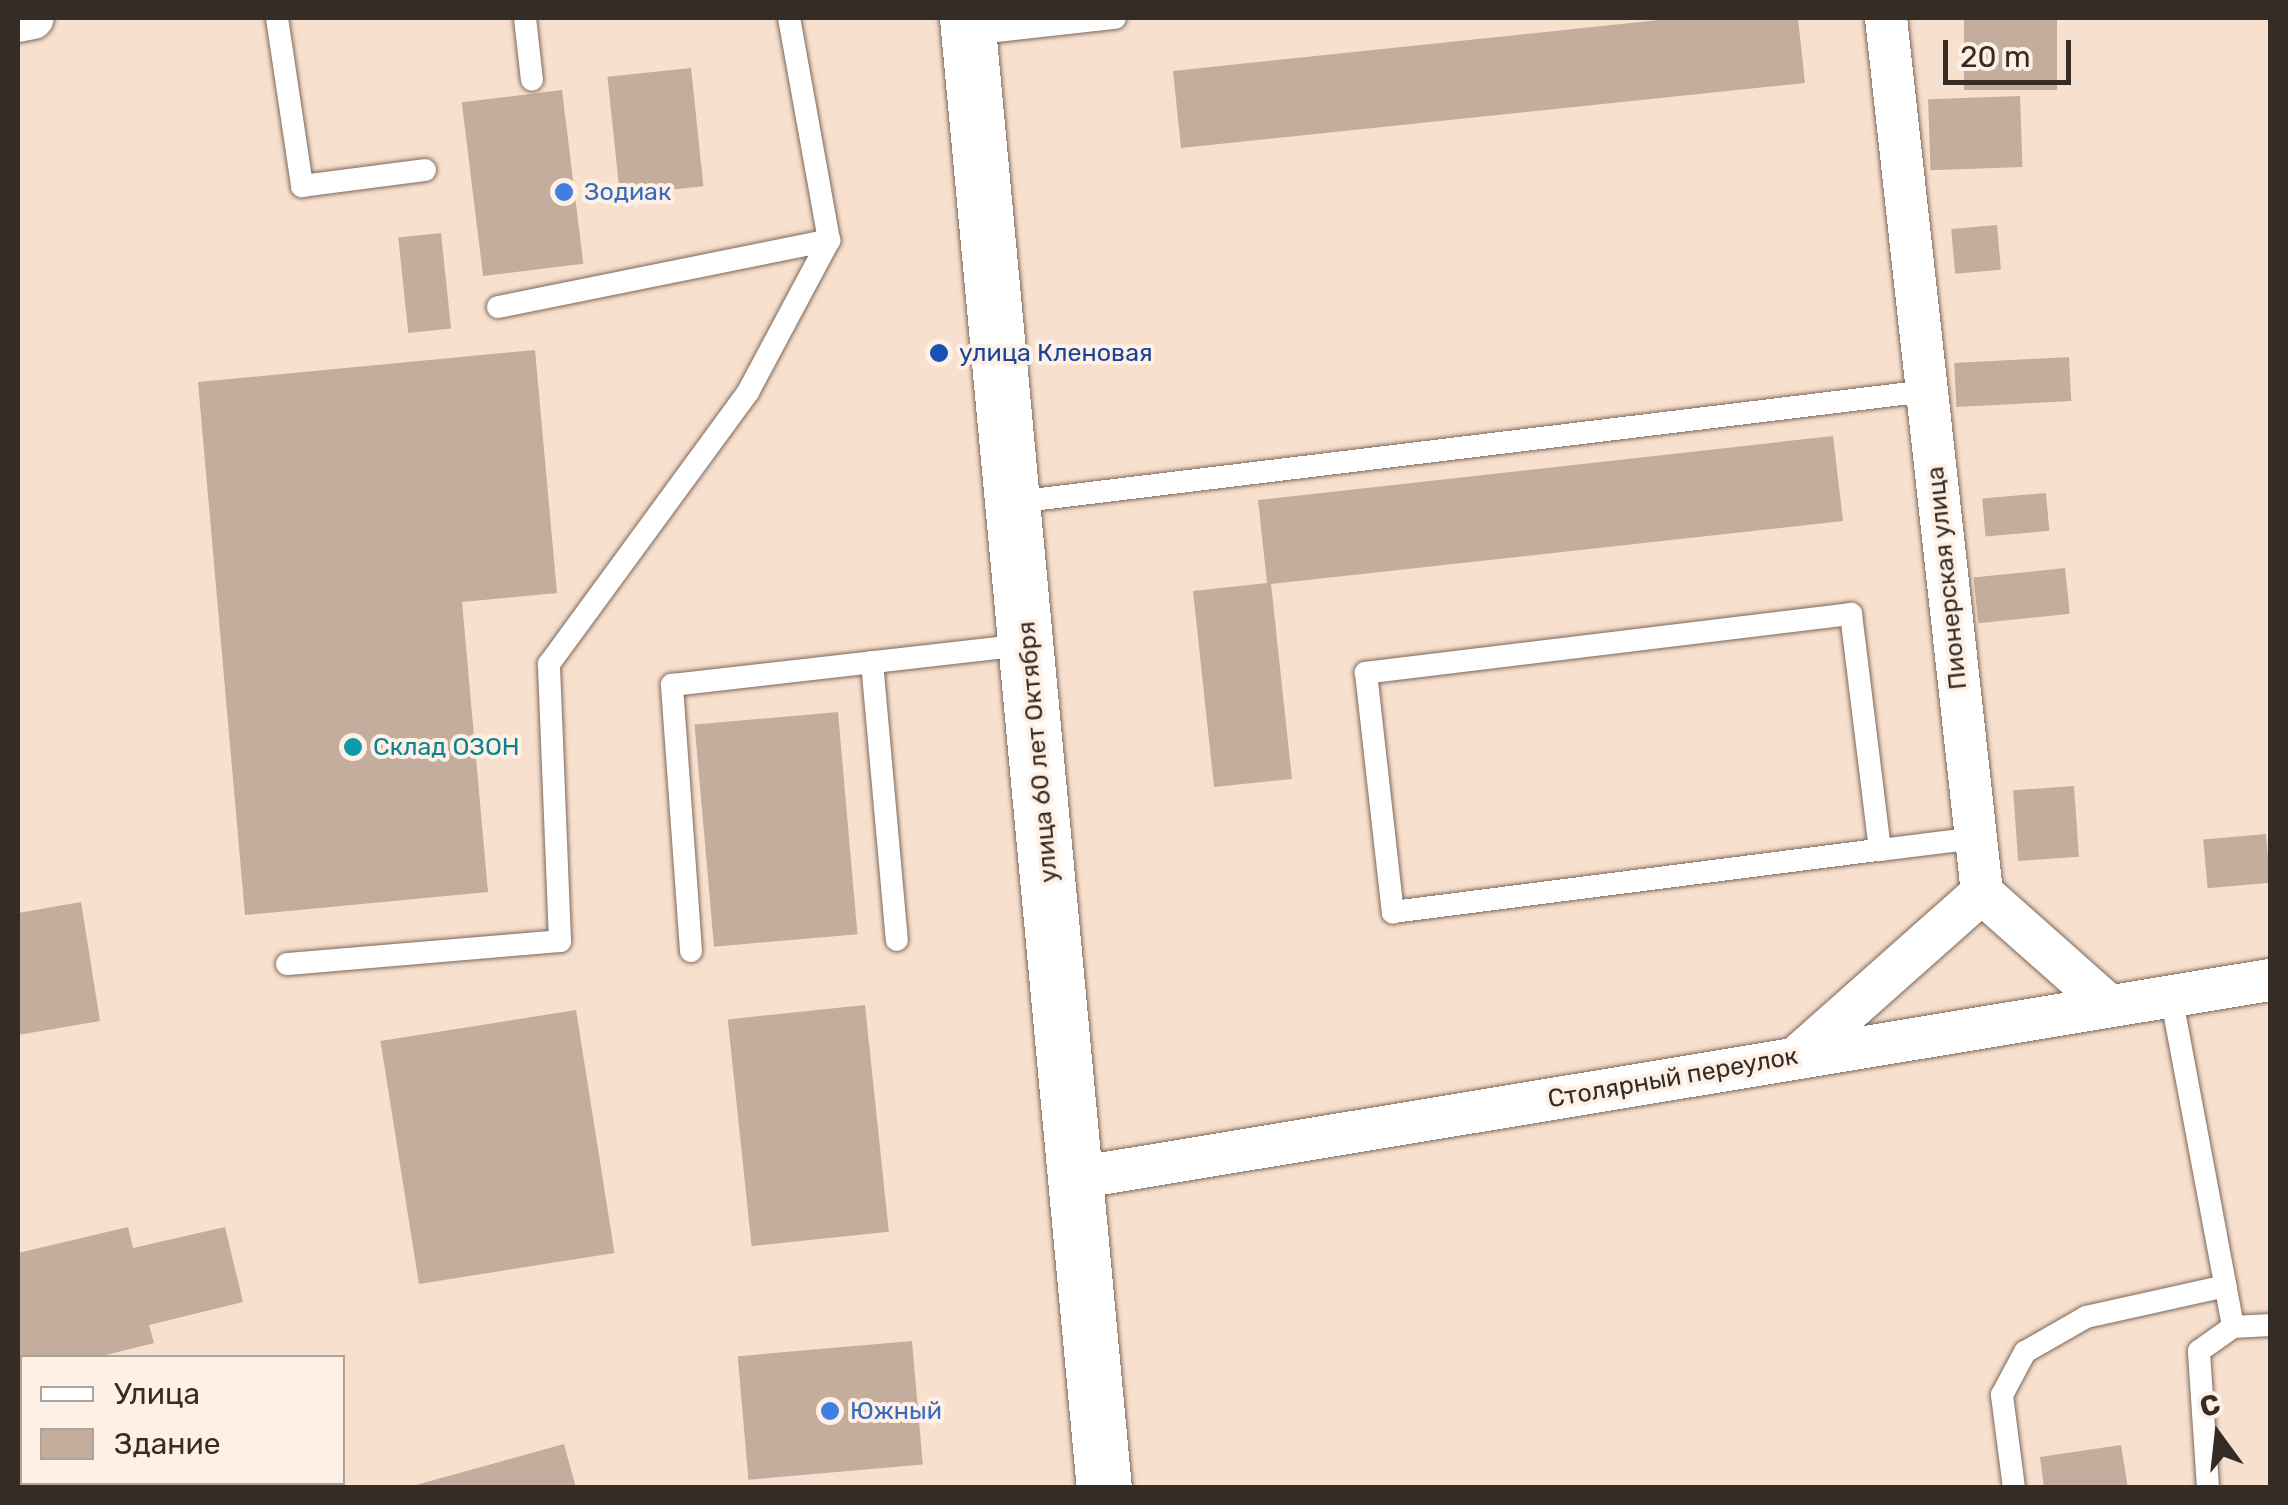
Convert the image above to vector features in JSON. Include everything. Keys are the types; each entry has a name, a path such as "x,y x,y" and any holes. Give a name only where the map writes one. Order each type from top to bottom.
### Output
{"main road":[{"name":"улица 60 лет Октября","path":"968,26 1016,502 1104,1488"}],"street":[{"path":"18,21 34,18"},
{"name":"Пионерская улица","path":"1886,18 1982,893"},
{"path":"1796,1057 1982,893 2107,1004"},
{"name":"Столярный переулок","path":"1076,1178 2270,980"}],"lane":[{"path":"277,18 302,186 425,170"},
{"path":"526,18 532,80"},
{"path":"287,964 560,941 549,664 748,392 828,240 789,18"},
{"path":"968,26 1116,18"},
{"path":"498,307 828,240"},
{"path":"1016,502 1927,392"},
{"path":"1880,850 1850,614 1366,673 1393,912 1976,838"},
{"path":"691,951 672,685 1029,644"},
{"path":"872,662 897,940"},
{"path":"2171,995 2233,1328"},
{"path":"2014,1488 2002,1395 2025,1352 2086,1317 2226,1286"},
{"path":"2208,1488 2199,1352 2233,1328 2270,1325"}],"building":[{"path":"1678,18 1798,18 1805,83 1181,148 1173,71"},
{"path":"1964,18 2057,18 2057,90 1964,90"},
{"path":"691,68 703,186 620,195 607,77"},
{"path":"562,90 583,264 483,276 462,102"},
{"path":"2020,96 2022,167 1931,170 1928,99"},
{"path":"1997,225 2001,270 1955,274 1951,229"},
{"path":"441,233 451,328 408,333 398,237"},
{"name":"Склад ОЗОН","path":"535,350 557,593 462,602 488,892 245,915 198,382"},
{"path":"2069,357 2071,401 1956,407 1954,363"},
{"path":"1833,436 1843,521 1271,584 1292,779 1214,787 1193,591 1267,583 1258,500"},
{"path":"2046,493 2049,531 1986,536 1982,499"},
{"path":"2065,568 2070,614 1978,623 1974,578"},
{"path":"838,712 857,934 714,947 695,725"},
{"path":"2074,786 2079,857 2018,861 2013,790"},
{"path":"2266,834 2270,883 2208,888 2203,839"},
{"path":"81,902 100,1021 18,1035 18,913"},
{"path":"865,1005 889,1232 752,1246 728,1019"},
{"path":"576,1010 614,1253 419,1284 380,1041"},
{"path":"128,1227 133,1248 225,1227 243,1302 149,1325 154,1343 106,1355 20,1355 18,1375 18,1253"},
{"name":"Южный","path":"912,1341 923,1465 748,1480 738,1356"},
{"path":"564,1444 576,1488 412,1488 412,1486"},
{"path":"2121,1445 2128,1488 2044,1488 2040,1457"}],"place":[{"name":"Зодиак","path":"564,192"},
{"name":"улица Кленовая","path":"939,353"},
{"name":"Склад ОЗОН","path":"353,747"},
{"name":"Южный","path":"830,1411"}]}
